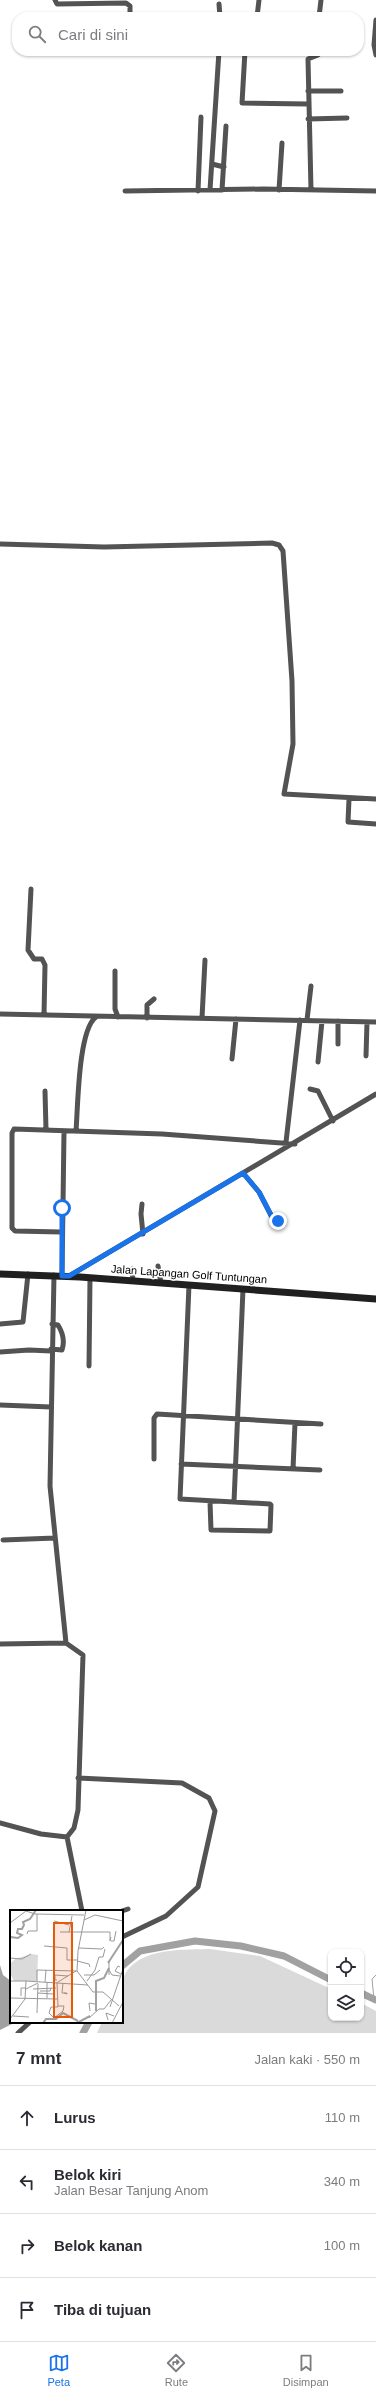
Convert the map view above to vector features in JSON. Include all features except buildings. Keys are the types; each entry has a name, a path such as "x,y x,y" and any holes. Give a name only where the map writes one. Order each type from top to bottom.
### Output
{"street":[{"path":"55,0 57,4 126,3 130,6 130,12"},
{"path":"258,12 259,0"},
{"path":"320,12 321,0"},
{"path":"219,4 220,12"},
{"path":"376,20 374,45 376,55"},
{"path":"210,190 219,56"},
{"path":"245,56 242,103 308,104"},
{"path":"311,190 308,119 308,59 316,56"},
{"path":"308,91 341,91"},
{"path":"198,191 201,117"},
{"path":"308,119 348,118"},
{"path":"222,190 226,126"},
{"path":"279,190 282,143"},
{"path":"212,164 224,166"},
{"path":"125,191 376,190"},
{"path":"0,544 104,547 272,543 279,545 283,551 292,681 293,744 284,794 376,799"},
{"path":"349,798 348,822 376,824"},
{"path":"32,889 28,950 34,959 42,959 45,965 44,1015"},
{"path":"202,1018 205,960"},
{"path":"115,971 115,1009 118,1017"},
{"path":"307,1020 311,986"},
{"path":"147,1018 147,1005 154,999"},
{"path":"0,1014 376,1022"},
{"path":"76,1131 83,1042 88,1025 96,1017"},
{"path":"232,1059 236,1019"},
{"path":"286,1142 300,1020"},
{"path":"318,1062 322,1021"},
{"path":"338,1021 338,1044"},
{"path":"366,1056 367,1022"},
{"path":"310,1089 318,1091 333,1121"},
{"path":"45,1091 46,1130"},
{"path":"64,1132 61,1232 66,1276 143,1234 376,1094"},
{"path":"61,1232 15,1231 12,1228 12,1131 76,1131 286,1142 295,1144"},
{"path":"243,1173 259,1192 273,1219 278,1221"},
{"path":"142,1204 141,1214 143,1234"},
{"path":"158,1266 161,1283"},
{"path":"132,1269 133,1281"},
{"name":"Jalan Lapangan Golf Tuntungan","path":"0,1274 66,1276 376,1299"},
{"path":"0,1324 23,1322 28,1274"},
{"path":"54,1276 51,1350 50,1486 57,1579 66,1643"},
{"path":"88,1366 90,1278"},
{"path":"189,1285 180,1500 271,1505 270,1531 211,1530 210,1502"},
{"path":"234,1502 243,1289"},
{"path":"0,1352 62,1350 63,1335 58,1325 52,1324"},
{"path":"0,1405 51,1407"},
{"path":"154,1460 155,1416 321,1424"},
{"path":"293,1468 294,1423"},
{"path":"182,1464 320,1470"},
{"path":"3,1540 55,1538"},
{"path":"0,1644 66,1643 83,1654 78,1810 74,1828 67,1837 82,1910"},
{"path":"78,1778 182,1783 209,1798 215,1811 198,1887 166,1916 123,1937"},
{"path":"0,1823 41,1834 67,1837"},
{"path":"123,1911 128,1909"},
{"path":"18,2033 29,2023"}],"shaded area":[{"path":"210,1949 260,1956 328,1988 328,2021 364,2021 364,2005 376,2011 376,2033 97,2033 102,2023 123,2023 123,1980 127,1971 136,1962 147,1956 172,1951"},
{"path":"0,1965 3,1975 10,1980 10,2023 14,2023 0,2030"}],"waterway":[{"path":"123,1965 140,1951 195,1941 241,1946 284,1956 328,1978"},
{"path":"374,1999 372,1979 376,1975"},
{"path":"364,1994 376,2000"},
{"path":"83,2033 88,2023"}],"route":[{"path":"62,1208 62,1276 69,1276 110,1253 143,1234 179,1210 243,1173 259,1192 268,1206 273,1219 278,1221"}]}
